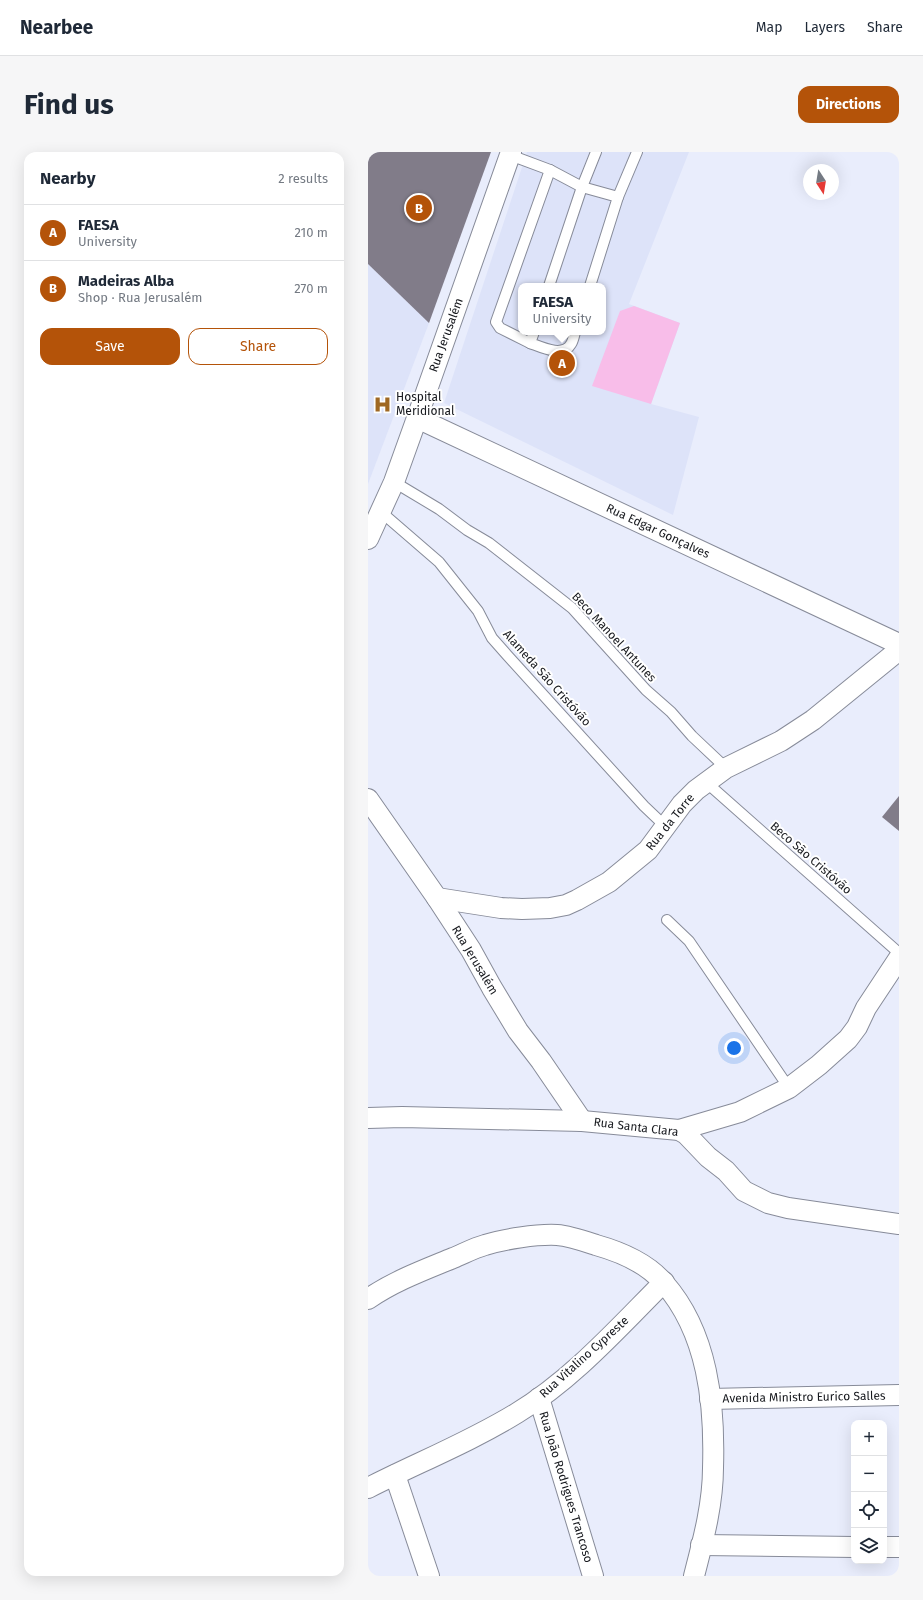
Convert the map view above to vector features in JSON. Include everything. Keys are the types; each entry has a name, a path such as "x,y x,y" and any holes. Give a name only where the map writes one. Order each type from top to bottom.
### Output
{"street":[{"name":"Rua Jerusalém","path":"368,539 394,482 511,154"},
{"name":"Rua Edgar Gonçalves","path":"417,418 899,644"},
{"name":"Rua da Torre","path":"437,898 501,908 522,909 550,908 566,905 577,900 609,882 648,850 682,804 696,790 726,768 781,741 813,720 899,650"},
{"name":"Rua Jerusalém","path":"368,799 437,898 471,950 518,1031 541,1061 582,1121"},
{"path":"679,1130 740,1112 789,1088 819,1065 848,1039 857,1027 866,1008 899,958"},
{"name":"Rua Santa Clara","path":"368,1118 402,1117 582,1121 679,1130 686,1134 744,1191 761,1200 788,1208 899,1224"},
{"path":"368,1299 408,1277 484,1245 528,1237 557,1235 596,1244 624,1254 645,1266 664,1282 684,1310 698,1342 705,1365 710,1399 713,1468 711,1491 694,1576"},
{"name":"Rua Vitalino Cypreste","path":"368,1488 495,1426 539,1398 601,1345 664,1282"},
{"name":"Avenida Ministro Eurico Salles","path":"710,1399 899,1395"},
{"name":"Rua João Rodrigues Trancoso","path":"539,1398 594,1576"},
{"path":"395,1475 429,1576"},
{"path":"701,1545 851,1547"},
{"path":"887,1547 899,1547"}],"lane":[{"path":"550,283 582,187 596,152"},
{"path":"591,283 618,197 637,152"},
{"path":"511,154 550,170 582,187 618,197"},
{"path":"550,170 496,322 500,328 530,343 554,351 564,350 571,345 574,335"},
{"path":"530,343 533,335"},
{"name":"Beco Manoel Antunes","path":"394,482 439,509 489,544 572,608 646,690 671,712 692,736 726,768"},
{"name":"Alameda São Cristóvão","path":"380,511 439,562 478,611 492,638 644,806 665,826"},
{"name":"Beco São Cristóvão","path":"707,783 899,953"},
{"path":"667,920 689,941 789,1088"}],"shaded area":[{"path":"527,152 689,152 629,304 680,323 651,404 699,417 673,515 444,403"},
{"name":"Hospital Meridional","path":"368,264 429,323 368,484"},
{"path":"634,306 680,323 651,404 592,386 620,311"}],"building":[{"path":"368,152 491,152 429,323 368,264"},
{"path":"899,796 899,831 882,817"}],"place":[{"name":"Madeiras Alba","path":"419,208"},
{"name":"FAESA","path":"562,363"},
{"name":"Hospital Meridional","path":"383,404"}]}
